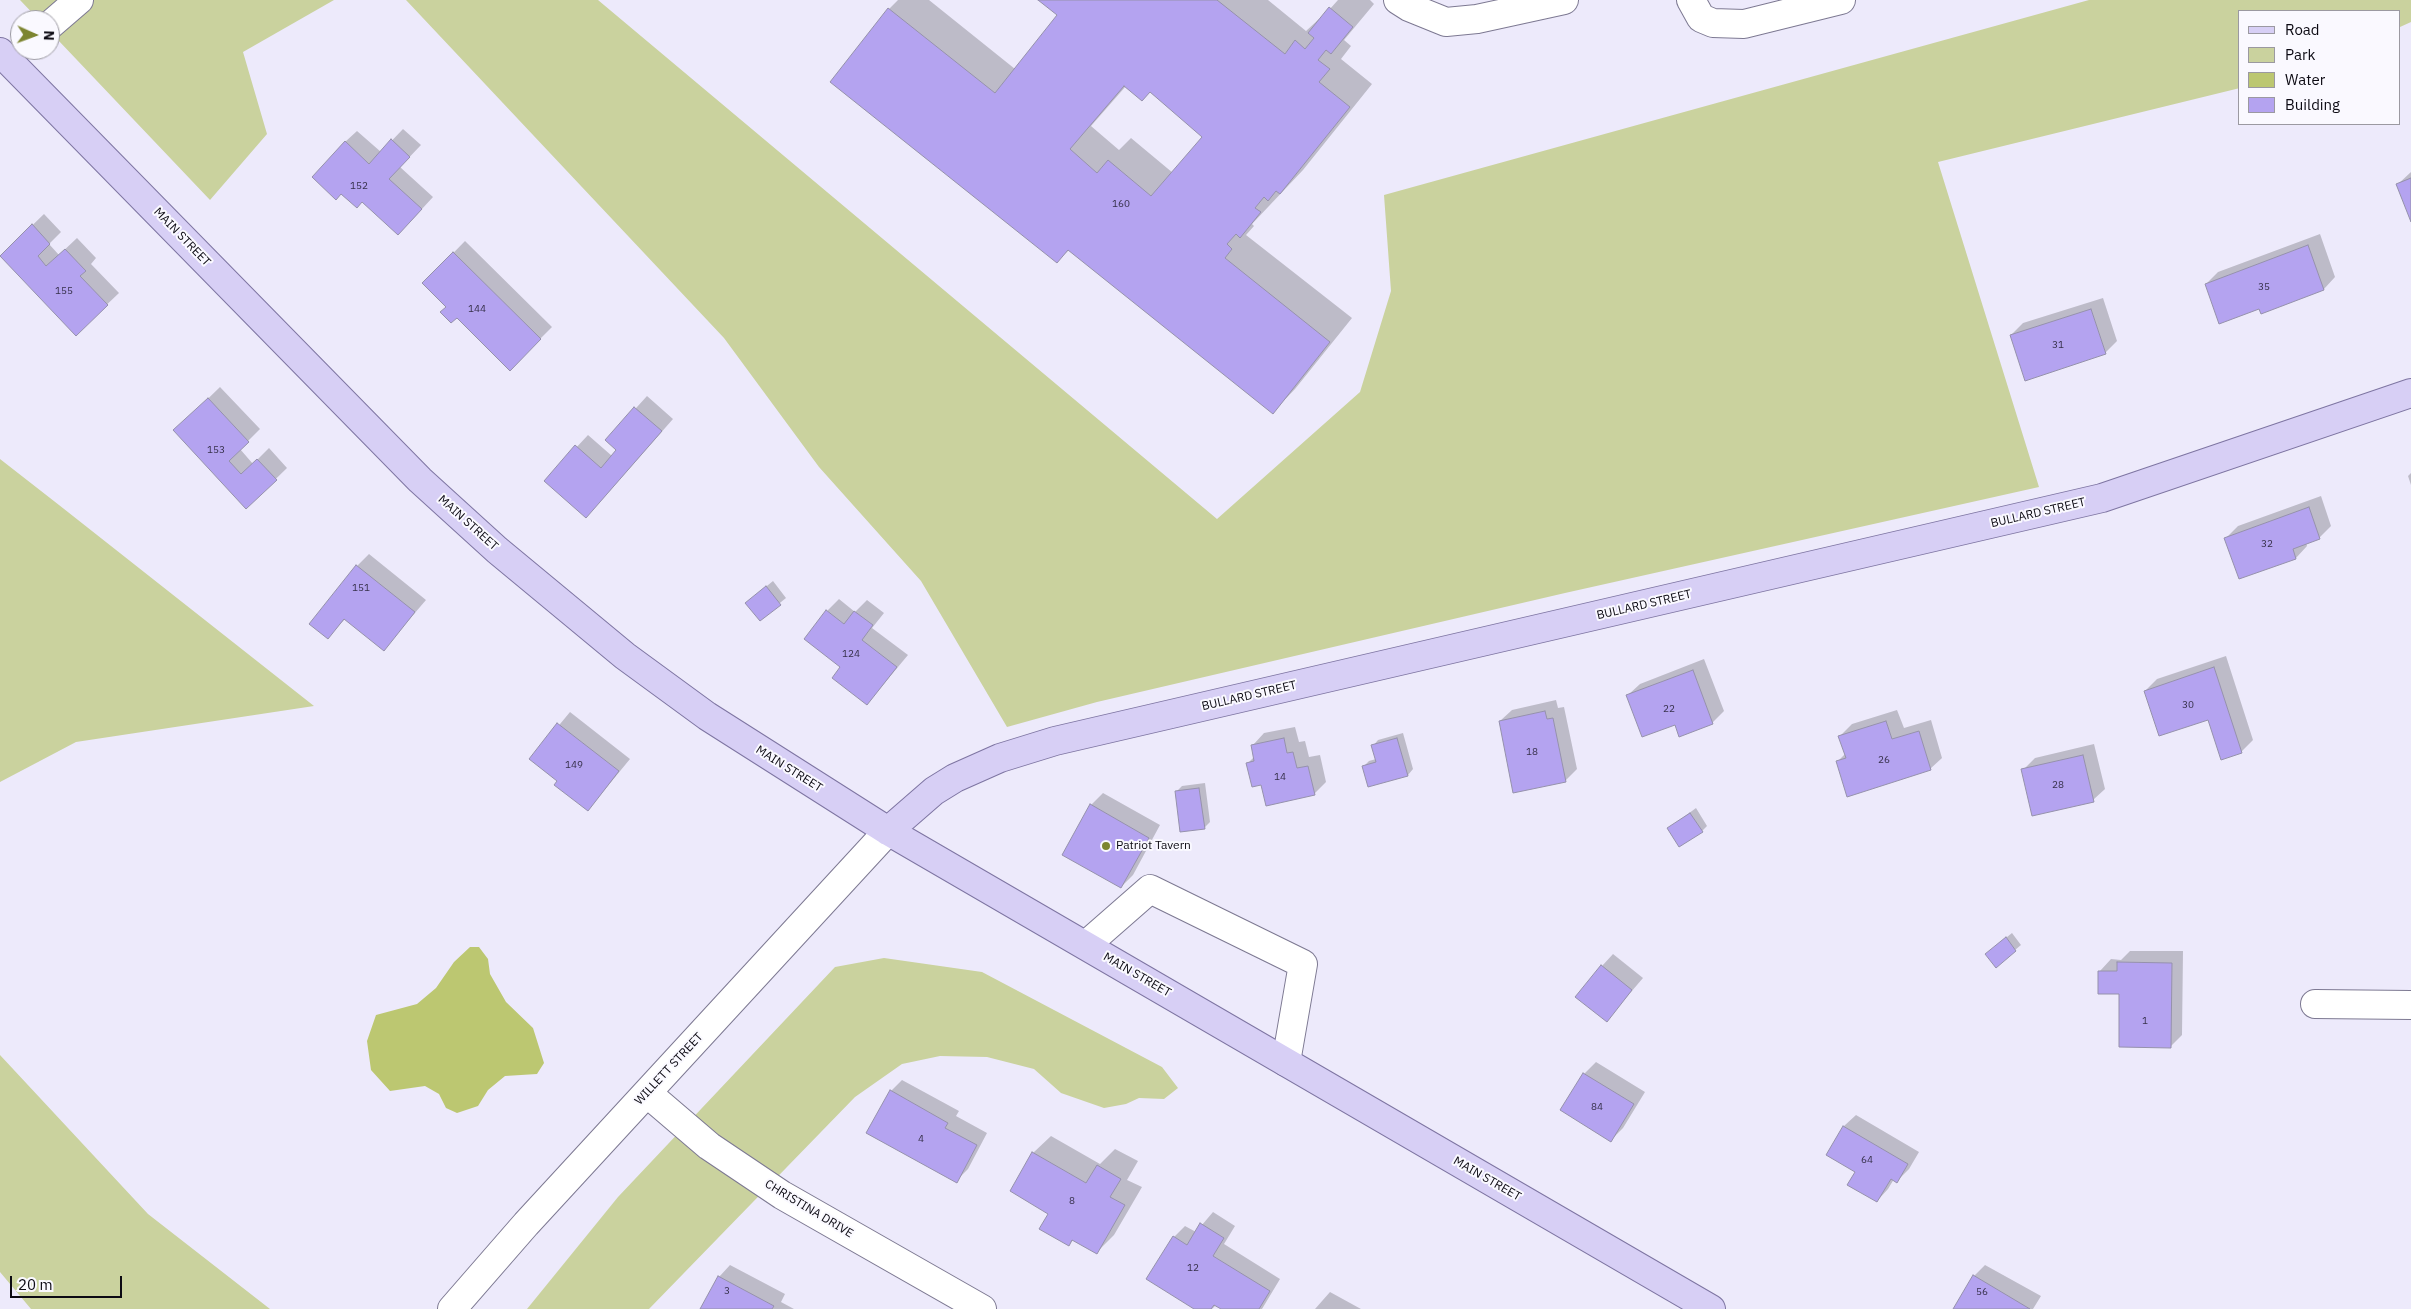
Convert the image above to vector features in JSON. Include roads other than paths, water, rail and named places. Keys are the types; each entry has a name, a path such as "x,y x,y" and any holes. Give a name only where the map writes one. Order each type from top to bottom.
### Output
{"main road":[{"name":"MAIN STREET","path":"16,60 420,480 497,550 625,656 707,716 888,831 1711,1309"},
{"name":"BULLARD STREET","path":"888,831 934,791 955,778 1000,758 1055,741 2102,498 2411,393"}],"street":[{"path":"60,16 79,0"},
{"path":"1398,0 1409,7 1446,22 1477,19 1564,0"},
{"path":"1692,0 1701,18 1713,23 1744,24 1841,0"},
{"name":"WILLETT STREET","path":"452,1309 526,1224 888,831"},
{"path":"1086,946 1150,889 1303,964 1286,1062"},
{"path":"2315,1004 2411,1004"},
{"name":"CHRISTINA DRIVE","path":"647,1093 709,1146 782,1195 982,1309"}],"water":[{"path":"470,947 479,947 488,959 490,974 506,1002 533,1028 544,1063 537,1074 505,1076 488,1090 478,1106 457,1113 446,1108 439,1094 425,1086 390,1091 371,1070 367,1041 376,1015 417,1004 436,988 454,962"}],"place":[{"name":"Patriot Tavern","path":"1106,846"}]}
